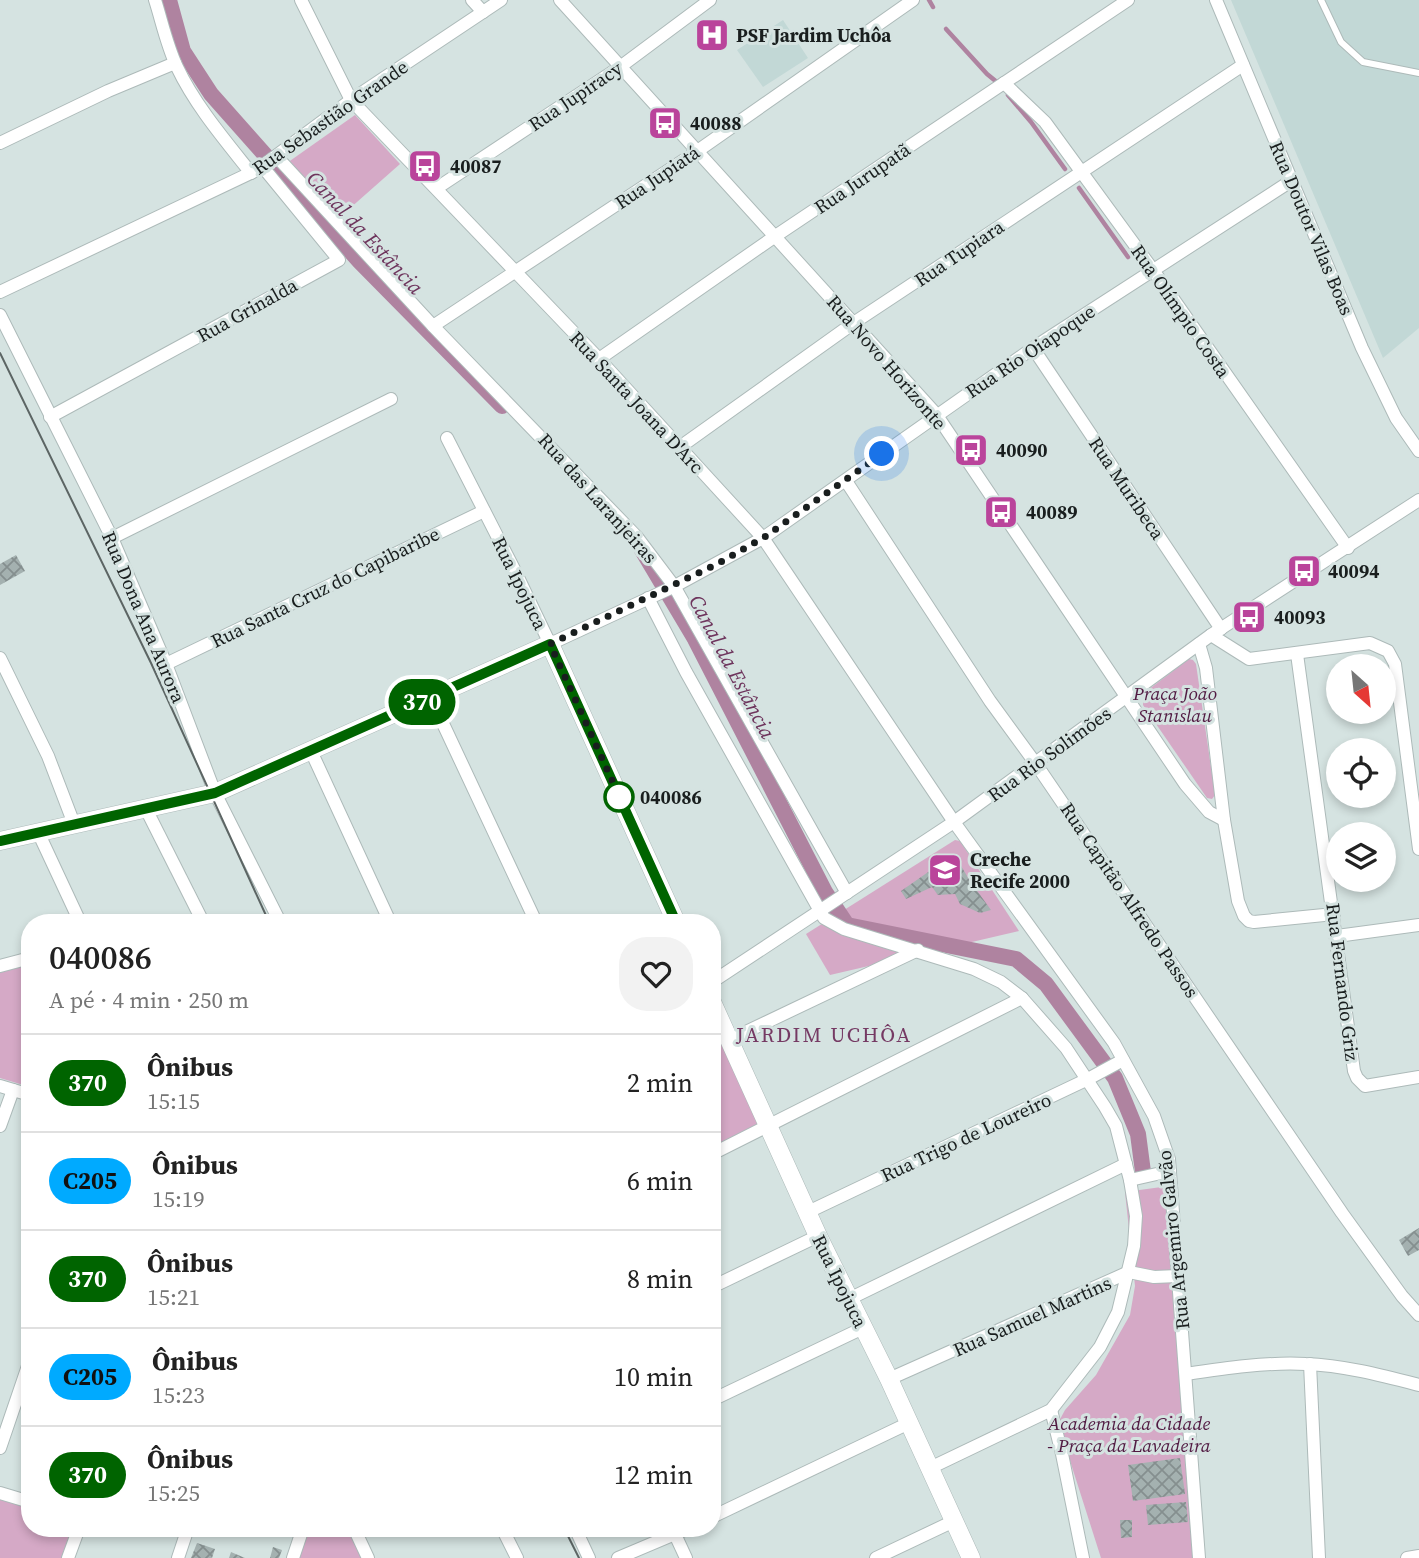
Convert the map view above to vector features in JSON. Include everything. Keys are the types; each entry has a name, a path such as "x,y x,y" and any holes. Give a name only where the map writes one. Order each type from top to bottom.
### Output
{"main road":[{"path":"0,841 215,793 550,644"},
{"name":"Rua Ipojuca","path":"550,644 672,914"},
{"name":"Rua Ipojuca","path":"721,1022 818,1236 889,1380 971,1558"}],"street":[{"path":"155,0 175,63 185,82 220,134 257,170"},
{"name":"Rua Santa Joana D'Arc","path":"301,0 351,100 599,359 763,538 954,822"},
{"path":"472,0 484,12"},
{"name":"Rua Sebastião Grande","path":"0,292 257,170 351,100 501,0"},
{"name":"Rua Novo Horizonte","path":"561,0 936,414 1192,792 1209,812 1224,821"},
{"name":"Rua Jupiracy","path":"436,188 620,67 710,0"},
{"name":"Rua Jupiatá","path":"433,326 696,152 913,0"},
{"name":"Rua Jurupatã","path":"599,359 774,237 1128,0"},
{"name":"Rua Doutor Vilas Boas","path":"1216,0 1362,348 1396,418 1419,451"},
{"path":"0,143 175,63"},
{"name":"Rua Tupiara","path":"680,447 855,322 1243,65"},
{"name":"Rua Olímpio Costa","path":"1004,83 1045,122 1153,270 1348,548"},
{"name":"Rua das Laranjeiras","path":"276,158 433,326 637,537 674,586 844,895"},
{"name":"Rua Grinalda","path":"50,417 339,260 257,170"},
{"name":"Rua Rio Oiapoque","path":"550,644 674,586 763,538 1033,348 1291,181"},
{"name":"Rua Dona Ana Aurora","path":"0,315 112,538 166,664 215,793 276,914"},
{"name":"Rua Muribeca","path":"1033,348 1216,632"},
{"path":"112,538 391,399"},
{"name":"Rua Ipojuca","path":"447,438 550,644"},
{"name":"Rua Capitão Alfredo Passos","path":"846,481 990,701 1037,764 1342,1213 1402,1296 1419,1315"},
{"name":"Rua Rio Solimões","path":"721,976 954,822 1216,632 1419,499"},
{"name":"Rua Santa Cruz do Capibaribe","path":"166,664 484,511"},
{"path":"650,597 821,909"},
{"path":"1216,632 1249,659 1297,654 1361,642 1379,645 1388,651 1395,664 1419,849"},
{"path":"1199,644 1206,668 1224,821 1238,901 1244,916 1254,922 1334,914"},
{"name":"Rua Fernando Griz","path":"1297,654 1357,1078 1365,1086 1374,1086 1419,1077"},
{"path":"0,658 48,757 74,824"},
{"path":"431,698 532,914"},
{"path":"311,751 386,914"},
{"path":"146,809 198,914"},
{"name":"Rua Argemiro Galvão","path":"954,822 1107,1033 1154,1116 1169,1159 1198,1555"},
{"path":"44,830 77,914"},
{"name":"Rua Argemiro Galvão","path":"821,909 824,918 844,929 918,950 974,969 1001,982 1021,998 1066,1048 1089,1078 1116,1126 1136,1216 1135,1246 1113,1326 1086,1367 1051,1410"},
{"path":"1337,936 1419,925"},
{"path":"729,1040 918,950"},
{"path":"0,966 21,960"},
{"path":"721,1150 1021,998"},
{"name":"Rua Trigo de Loureiro","path":"808,1212 1122,1060"},
{"path":"0,1126 6,1088"},
{"path":"849,1299 1126,1164"},
{"path":"1130,1180 1170,1171"},
{"path":"721,1283 818,1236"},
{"name":"Rua Samuel Martins","path":"889,1380 1129,1272 1154,1277 1178,1276"},
{"path":"721,1396 863,1328"},
{"path":"1310,1364 1319,1558"},
{"path":"1186,1374 1244,1366 1310,1364 1386,1376 1419,1385"},
{"path":"0,1448 21,1386"},
{"path":"930,1468 1051,1410 1083,1558"},
{"path":"721,1513 909,1423"},
{"path":"0,1493 21,1499"},
{"path":"876,1558 954,1521"},
{"path":"68,1558 76,1537"},
{"path":"178,1558 185,1537"},
{"path":"293,1558 300,1537"},
{"path":"358,1537 368,1558"},
{"path":"506,1537 517,1558"},
{"path":"579,1537 589,1558"},
{"path":"618,1558 662,1537"},
{"path":"677,1537 686,1558"},
{"path":"1407,1558 1419,1556"}],"lane":[{"path":"1321,0 1341,42 1363,62 1419,73"}],"shaded area":[{"path":"1231,0 1419,0 1419,328 1383,358"},
{"path":"783,20 808,58 763,87 737,50"}],"green space":[{"path":"355,115 400,164 340,217 287,163"},
{"name":"Praça João Stanislau","path":"1189,659 1196,664 1215,795 1212,799 1207,798 1143,705 1144,693"},
{"path":"955,840 960,841 1019,931 830,975 806,934"},
{"path":"21,965 21,1084 0,1078 0,970"},
{"path":"721,1032 761,1122 721,1143"},
{"name":"Academia da Cidade - Praça da Lavadeira","path":"1176,1185 1203,1558 1101,1558 1058,1423 1065,1410 1096,1375 1130,1315 1135,1286 1125,1192"},
{"path":"0,1499 21,1505 21,1537 72,1537 64,1558 0,1558"},
{"path":"307,1537 354,1537 363,1558 299,1558"}],"building":[{"path":"16,555 25,571 0,585 0,564"},
{"path":"954,854 991,910 980,913 960,904 955,894 938,895 932,887 906,899 901,891"},
{"path":"1419,1228 1419,1250 1408,1256 1399,1240"},
{"path":"1180,1458 1185,1494 1133,1501 1128,1465"},
{"path":"1186,1502 1188,1522 1148,1525 1146,1505"},
{"path":"1120,1520 1132,1520 1132,1537 1121,1538"},
{"path":"197,1543 215,1549 212,1558 191,1558"},
{"path":"273,1547 282,1550 279,1558 270,1558"},
{"path":"231,1552 245,1558 229,1558"}],"waterway":[{"name":"Canal da Estância","path":"169,0 183,51 211,94 360,262 502,406"},
{"path":"929,0 933,7"},
{"path":"946,29 998,83"},
{"path":"1008,95 1065,169"},
{"path":"1079,188 1128,257"},
{"name":"Canal da Estância","path":"642,550 695,639 825,892 847,925 1016,959 1046,984 1115,1078 1138,1134 1143,1172"}],"tram line":[{"path":"0,353 151,663 265,914"},
{"path":"568,1537 579,1558"}],"bus line":[{"name":"370","path":"0,841 215,793 550,644 672,914"}],"place":[{"name":"PSF Jardim Uchôa","path":"712,35"},
{"name":"40088","path":"665,123"},
{"name":"40087","path":"425,166"},
{"name":"40090","path":"971,450"},
{"name":"40089","path":"1001,512"},
{"name":"40094","path":"1304,571"},
{"name":"40093","path":"1249,617"},
{"name":"040086","path":"619,797"},
{"name":"Creche Recife 2000","path":"945,870"}],"district":[{"name":"JARDIM UCHÔA","path":"824,1035"}],"route":[{"path":"619,797 621,800 550,644 673,587 763,538 882,454"}]}
